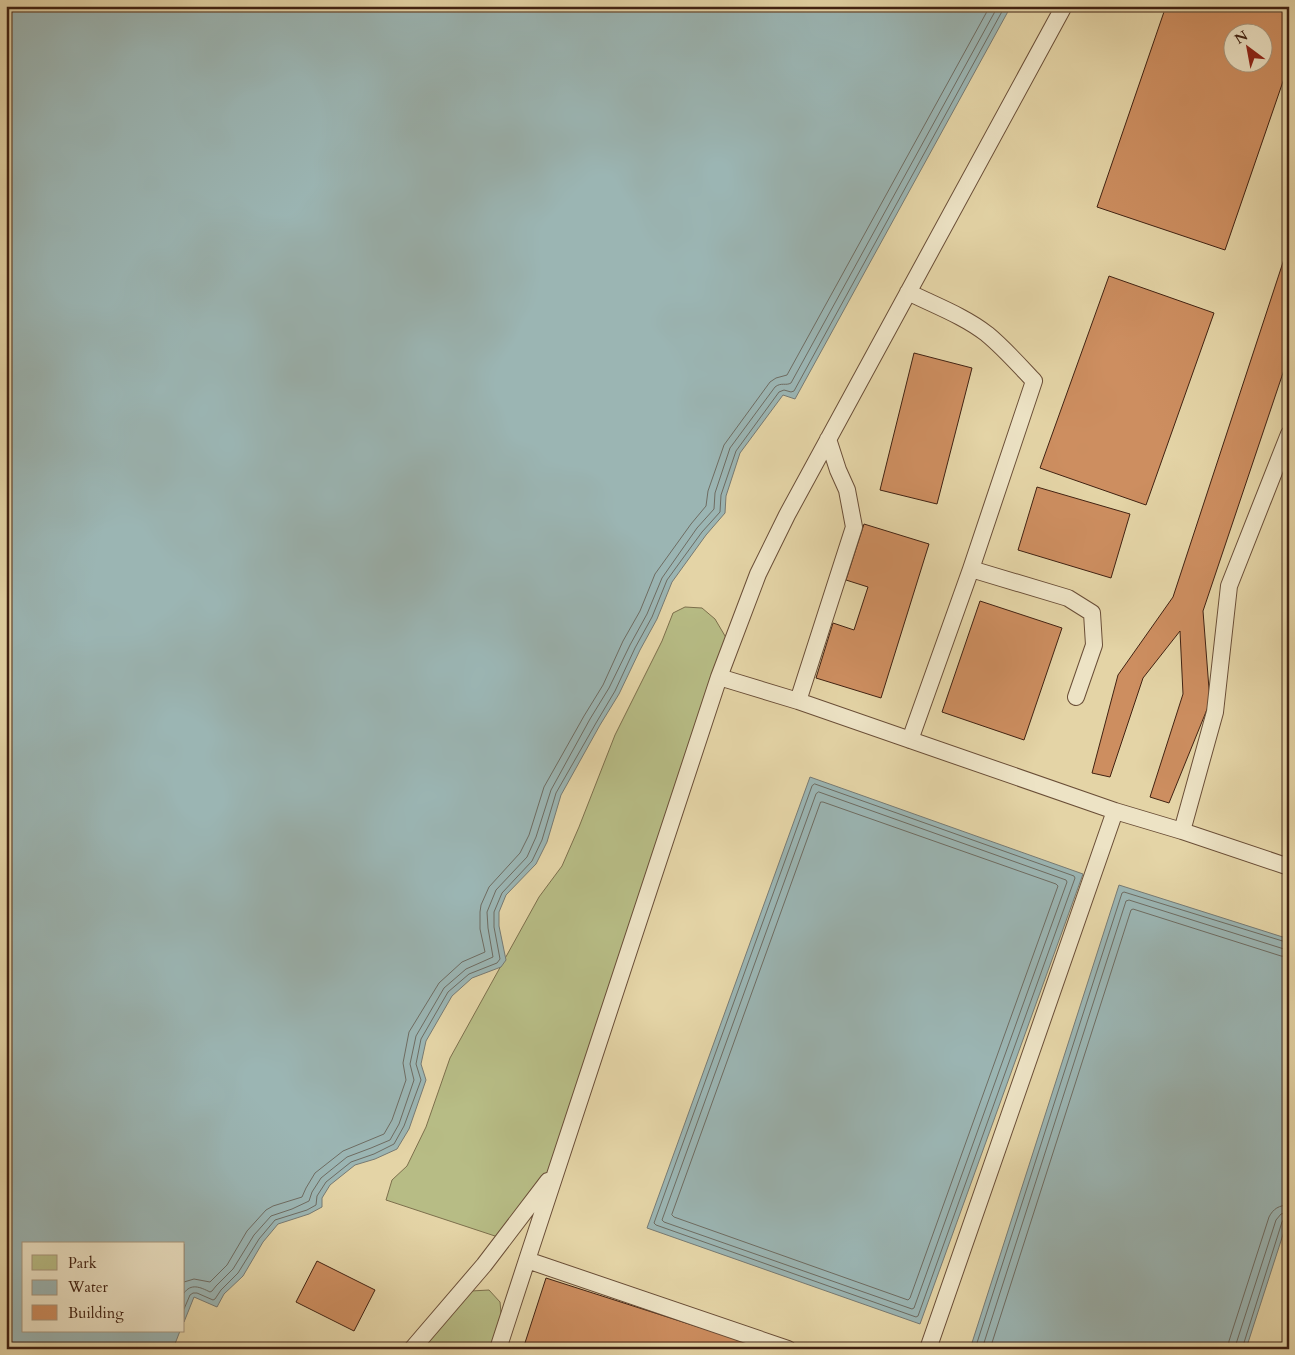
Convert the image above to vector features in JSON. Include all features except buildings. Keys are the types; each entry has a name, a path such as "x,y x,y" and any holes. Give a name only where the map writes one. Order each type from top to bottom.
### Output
{"lane":[{"path":"498,1349 719,677 758,574 787,515 1064,6"},
{"path":"908,292 964,320 986,334 1034,381 971,569 910,740"},
{"path":"1182,832 1215,712 1229,586 1289,434"},
{"path":"798,701 854,527 847,490 828,439"},
{"path":"971,569 1068,598 1092,613 1094,645 1076,697"},
{"path":"719,677 798,701 1115,811 1289,867"},
{"path":"928,1349 1115,811"},
{"path":"412,1349 484,1265 556,1171"},
{"path":"527,1260 788,1349"}],"green space":[{"path":"685,607 702,608 715,619 728,641 556,1171 501,1238 386,1200 392,1180 407,1166 426,1127 450,1058 539,897 562,866 615,735 662,641 673,613"},
{"path":"489,1290 500,1302 503,1335 498,1349 424,1349 453,1301 471,1291"}],"water":[{"path":"6,6 1011,6 795,399 783,395 740,453 726,496 725,513 706,535 672,582 657,619 619,694 561,795 547,842 536,864 506,895 499,912 499,926 506,960 501,967 472,978 452,996 426,1041 421,1064 426,1080 409,1129 397,1149 375,1159 355,1165 330,1185 322,1198 322,1207 309,1214 278,1224 263,1242 243,1276 224,1294 217,1307 194,1297 185,1320 185,1242 22,1242 22,1332 180,1332 173,1349 6,1349"},
{"path":"810,777 1083,874 920,1324 647,1228"},
{"path":"1119,885 1289,939 1289,1216 1246,1349 970,1349"}]}
